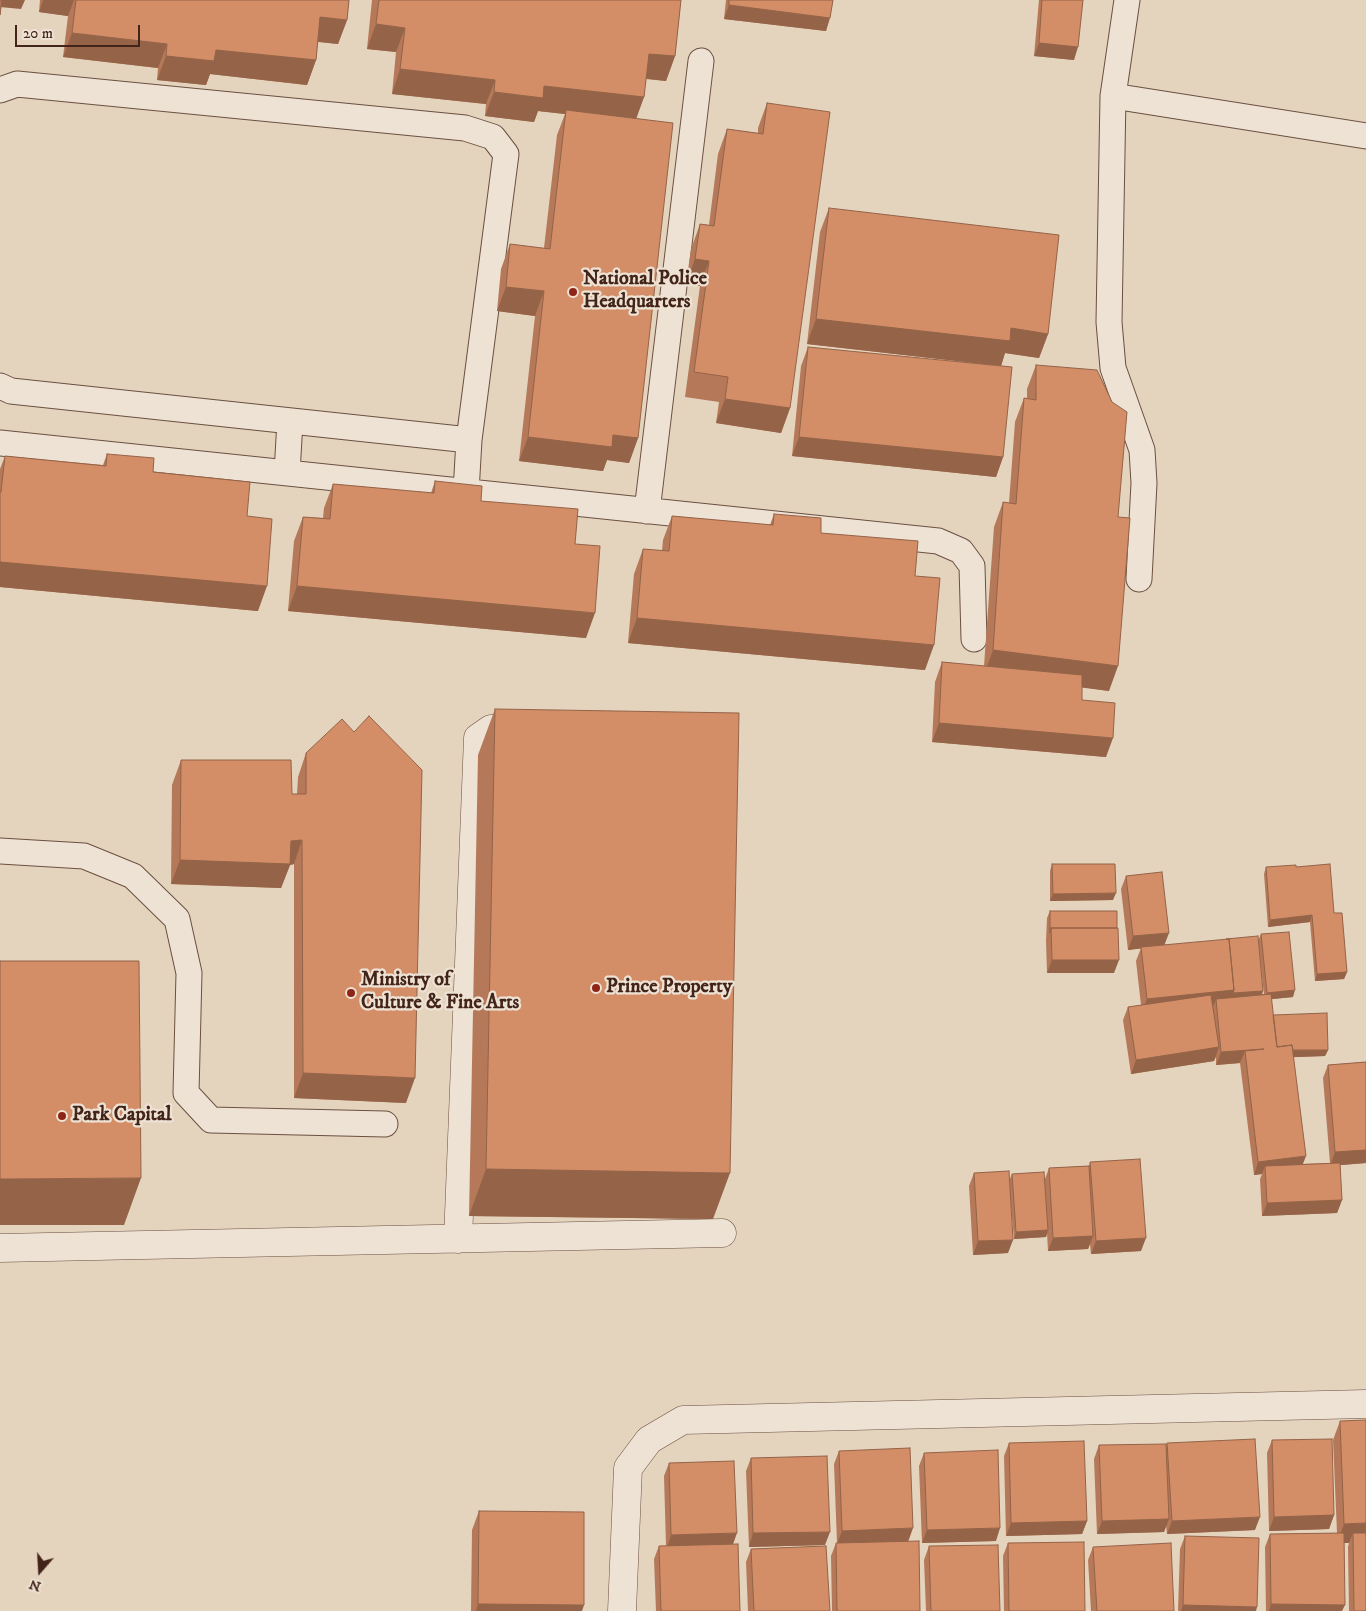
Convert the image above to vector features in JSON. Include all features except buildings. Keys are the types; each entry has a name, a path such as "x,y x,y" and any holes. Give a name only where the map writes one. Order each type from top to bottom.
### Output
{"street":[{"path":"458,1239 478,738 491,729 551,727"},
{"path":"0,1248 722,1233"},
{"path":"622,1611 628,1468 649,1440 683,1420 1366,1404"}],"lane":[{"path":"1128,0 1113,96 1109,322 1113,368 1142,450 1144,483 1139,579"},
{"path":"646,511 700,61"},
{"path":"0,90 17,84 465,128 493,137 506,154 469,440 466,492"},
{"path":"1113,96 1366,136"},
{"path":"0,386 11,391 469,440"},
{"path":"287,473 290,421"},
{"path":"0,443 938,542 961,551 972,566 974,639"},
{"path":"0,851 84,856 133,876 177,919 189,973 186,1093 211,1120 385,1124"}],"place":[{"name":"National Police Headquarters","path":"573,292"},
{"name":"Prince Property","path":"596,988"},
{"name":"Ministry of Culture & Fine Arts","path":"351,993"},
{"name":"Park Capital","path":"62,1116"}]}
